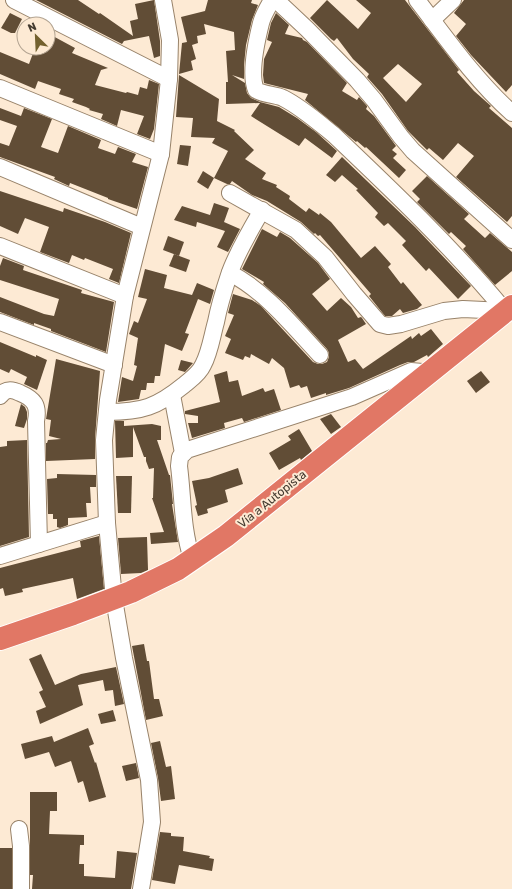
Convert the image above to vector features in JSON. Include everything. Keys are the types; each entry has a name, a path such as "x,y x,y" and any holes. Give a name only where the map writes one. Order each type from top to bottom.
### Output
{"highway":[{"name":"Vía a Autopista","path":"0,655 116,607 178,569 226,536 426,375 510,314"},
{"name":"Vía a Autopista","path":"0,639 116,607 137,606 186,582 235,548 510,314"}],"street":[{"path":"14,0 169,79"},
{"path":"142,889 152,822 149,780 124,658 116,607 107,523 104,440 125,296 161,154 169,79 170,40 163,0"},
{"path":"272,0 262,21 255,50 253,78 256,90 287,100 334,135 427,226 510,314"},
{"path":"276,0 357,80 374,100 400,137 512,240"},
{"path":"417,0 477,77 496,99 512,113"},
{"path":"432,20 453,0"},
{"path":"0,88 161,154"},
{"path":"0,167 142,227"},
{"path":"230,193 296,230 325,257 380,324 388,326 401,324 444,311 463,309 510,314"},
{"path":"107,412 142,410 157,404 172,395 197,374 203,366 209,350 218,311 230,273 262,210"},
{"path":"0,246 125,296"},
{"path":"230,273 245,281 262,295 284,316 320,355"},
{"path":"0,322 114,365"},
{"path":"192,559 185,531 179,466 180,457 183,453 187,450 220,438 352,397 411,371 422,372 426,375"},
{"path":"0,396 5,391 13,389 30,397 37,410 39,544"},
{"path":"172,395 183,453"},
{"path":"0,556 107,523"},
{"path":"19,829 21,846 21,889"}],"building":[{"path":"36,0 78,0 133,36 130,21 138,19 135,4 154,0 160,41 160,56 154,58 149,36 124,41 122,44"},
{"path":"208,0 252,0 251,3 258,5 252,20 246,45 244,79 232,75 245,83 247,93 251,98 279,107 316,132 337,151 332,158 305,138 299,146 251,116 260,103 226,104 226,82 228,82 226,51 235,50 234,32 204,24 206,34 197,36 198,43 192,45 196,59 191,61 193,70 179,74 182,43 187,42 181,17 205,11"},
{"path":"327,0 358,29 371,13 356,0 405,0 459,70 457,72 474,91 491,106 489,108 512,128 512,216 507,222 456,177 474,156 458,143 443,160 429,148 427,150 408,131 382,94 367,77 369,74 353,59 337,38 334,41 331,39 310,18","holes":["398,64 422,84 406,102 383,78"]},
{"path":"464,0 512,0 512,85 506,92 471,55 456,36 466,24 454,13"},
{"path":"10,13 16,16 15,33 11,33 1,28"},
{"path":"276,13 289,25 285,34 302,38 307,42 347,83 342,91 357,100 359,97 367,106 366,109 374,116 396,146 392,150 397,154 393,158 406,170 399,178 366,147 365,148 357,141 356,142 305,100 308,94 264,83 264,59 272,42 267,40 271,23"},
{"path":"56,38 75,48 72,53 108,68 101,70 95,85 138,95 140,87 147,89 149,80 159,84 154,129 150,139 137,134 144,116 121,110 117,126 101,119 103,114 89,110 90,109 86,107 72,102 74,99 59,94 61,89 38,81 35,89 0,74 0,52 29,64 32,56 56,56"},
{"path":"179,75 219,99 217,121 235,130 234,131 254,150 245,159 266,173 262,179 277,185 276,187 290,196 289,199 306,212 309,208 319,215 320,213 331,222 361,258 375,246 391,264 388,267 401,284 403,282 422,305 417,309 403,313 400,309 392,316 385,316 369,296 371,294 320,235 318,236 315,233 314,234 301,222 267,201 252,195 232,181 230,184 227,184 214,178 228,151 212,143 215,138 191,137 193,118 176,117"},
{"path":"0,108 21,116 24,108 52,119 41,147 58,153 68,126 101,140 98,148 115,154 118,147 136,154 132,162 148,167 137,209 70,183 69,186 54,179 55,177 0,157 0,143 9,146 17,126 0,120"},
{"path":"180,145 191,146 188,166 177,164"},
{"path":"342,157 415,227 471,286 458,299 429,268 426,271 402,245 406,241 388,223 384,226 375,217 378,213 356,190 358,189 342,175 335,182 326,175"},
{"path":"203,171 214,178 208,189 197,182"},
{"path":"427,176 469,214 464,219 485,238 490,233 512,252 512,271 495,285 463,249 466,246 451,232 449,234 417,202 420,199 412,191"},
{"path":"0,191 63,212 64,208 105,222 131,233 119,283 109,279 113,269 85,258 84,260 72,255 69,263 40,252 49,227 25,218 18,234 0,226"},
{"path":"214,203 229,208 224,222 240,229 228,252 217,247 225,231 197,222 196,227 174,220 182,206 210,215"},
{"path":"262,229 277,237 280,232 290,238 318,263 330,279 312,294 327,311 341,298 351,307 358,318 361,317 366,324 338,340 348,362 355,359 363,369 411,336 412,339 419,333 421,336 431,329 443,344 428,357 427,355 414,362 408,362 400,365 349,388 311,398 307,386 301,388 299,385 290,388 284,368 272,358 269,364 251,354 250,358 245,356 243,360 225,353 231,339 225,336 234,315 228,313 233,294 252,300 261,306 313,362 322,364 327,362 329,357 327,349 285,303 263,284 264,282 242,269"},
{"path":"168,236 184,242 179,256 163,250"},
{"path":"174,254 190,260 186,272 169,266"},
{"path":"3,258 24,266 23,270 82,290 81,293 114,302 106,352 51,331 51,329 34,323 34,325 0,312 0,297 44,314 54,316 59,299 0,280 0,266"},
{"path":"145,269 167,275 164,288 192,295 197,283 214,290 210,304 198,299 185,333 189,334 182,351 165,344 160,376 155,376 154,383 147,383 146,390 141,390 139,399 118,402 122,377 133,381 137,366 134,365 138,338 129,334 134,321 138,323 147,299 138,297"},
{"path":"0,342 47,360 37,390 24,384 27,377 11,369 9,373 0,369"},
{"path":"56,359 100,371 95,459 46,461 46,443 48,440 61,439 49,436 51,420 46,419"},
{"path":"181,360 193,363 185,372 178,370"},
{"path":"227,371 229,382 238,380 242,396 263,388 265,392 274,389 281,410 244,422 242,418 224,423 225,428 192,438 188,423 198,423 198,416 185,414 185,411 220,402 214,375"},
{"path":"481,371 490,382 476,393 467,381"},
{"path":"21,404 25,407 27,412 27,419 24,428 15,426"},
{"path":"331,414 341,427 331,434 320,419"},
{"path":"115,421 124,421 124,426 152,424 161,426 161,440 157,440 170,475 172,504 178,542 151,544 150,533 164,532 152,498 154,468 149,469 146,457 144,457 133,427 133,457 116,458"},
{"path":"299,429 312,451 301,460 300,458 279,470 269,453 291,440 288,436"},
{"path":"27,440 29,537 0,546 0,447 7,446 7,441"},
{"path":"238,468 243,484 225,490 228,502 207,509 208,513 198,516 195,506 197,505 192,481 209,478"},
{"path":"57,474 96,475 96,487 90,487 91,503 86,503 87,517 68,518 68,525 60,528 57,527 57,519 53,519 53,514 48,514 47,479 57,478"},
{"path":"116,476 132,476 131,513 118,513"},
{"path":"99,536 104,589 77,599 73,578 22,589 23,592 5,596 3,588 0,589 0,568 81,547 80,541"},
{"path":"147,537 148,570 141,573 121,574 118,538"},
{"path":"144,644 147,661 149,661 154,699 159,699 163,716 146,720 132,646"},
{"path":"41,654 55,685 81,674 116,667 124,704 115,706 113,690 105,691 103,680 78,685 83,705 40,724 36,711 46,707 39,692 43,690 29,659"},
{"path":"113,710 116,721 101,724 98,714"},
{"path":"88,728 94,744 89,746 95,763 96,762 106,797 89,802 83,781 78,783 71,761 55,767 49,752 25,759 21,744 52,736 54,742"},
{"path":"160,741 166,767 171,766 175,799 161,801 151,743"},
{"path":"136,763 139,778 126,781 122,766"},
{"path":"30,792 57,792 57,811 50,811 49,834 84,835 84,845 80,845 79,864 84,864 84,876 115,878 117,851 137,853 131,889 32,889 33,875 30,875"},
{"path":"160,832 171,833 171,836 184,837 183,851 210,856 209,858 214,859 212,871 179,865 175,884 152,880"},
{"path":"0,848 12,848 12,889 0,889"}]}
